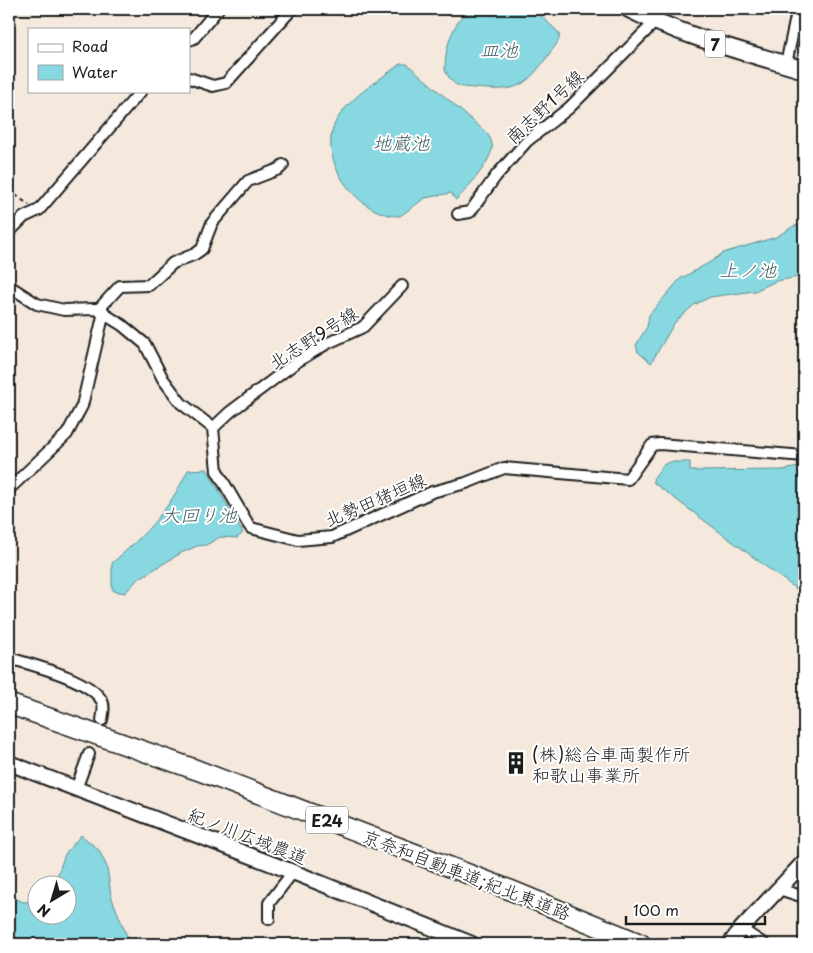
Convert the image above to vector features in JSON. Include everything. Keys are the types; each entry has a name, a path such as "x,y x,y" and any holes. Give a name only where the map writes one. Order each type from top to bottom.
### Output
{"highway":[{"name":"京奈和自動車道;紀北東道路","path":"9,704 206,774 519,893 641,944"}],"main road":[{"name":"7","path":"629,9 655,22 708,41 804,70"}],"street":[{"path":"190,40 194,38 218,9"},
{"path":"190,78 213,86 226,83 292,9"},
{"path":"786,64 796,17 804,9"},
{"name":"南志野1号線","path":"458,214 470,212 496,176 527,141 569,108 655,22"},
{"path":"9,232 14,224 32,212 39,210 140,92"},
{"path":"9,489 67,434 82,406 101,311 120,286 149,285 173,263 198,252 205,244 212,224 248,181 279,169 283,165"},
{"path":"9,286 31,301 51,308 101,311 145,344 163,379 181,403 212,428"},
{"name":"北志野9号線","path":"212,428 230,412 298,361 326,344 363,327 402,286"},
{"name":"北勢田猪垣線","path":"212,428 217,471 251,528 298,540 332,537 432,492 466,483 504,468 628,479 652,445 660,444 804,456"},
{"path":"9,658 55,671 96,692 104,703 102,720"},
{"path":"76,789 89,754"},
{"name":"紀ノ川広域農道","path":"9,763 293,872 469,944"},
{"path":"730,944 741,929 804,862"},
{"path":"269,919 269,903 293,872"},
{"path":"779,889 804,897"},
{"path":"741,929 764,944"}],"path":[{"path":"9,190 32,208 32,212"}],"water":[{"name":"皿池","path":"479,9 534,9 559,33 557,44 527,81 511,88 490,89 457,85 448,76 445,70 446,55 454,28 462,16"},
{"name":"地蔵池","path":"400,64 407,64 483,130 489,137 492,150 485,165 473,182 456,200 451,193 425,198 400,216 385,214 370,207 345,184 332,154 331,138 335,123 355,98"},
{"name":"上ノ池","path":"804,225 804,276 776,281 755,291 710,297 694,305 675,322 651,363 638,352 636,345 647,327 649,315 680,279 723,253 776,237 794,226"},
{"path":"670,462 690,462 690,471 783,470 804,466 804,595 654,483 653,479 663,465"},
{"name":"大回り池","path":"207,469 243,533 237,538 220,537 206,545 197,546 181,553 138,579 125,593 114,591 112,589 112,563 156,521 173,497 188,470"},
{"path":"81,835 99,850 107,867 111,896 126,934 133,944 87,939 78,944 9,944 9,895 23,902 28,902 28,926 78,926 78,876 57,876 65,854"}],"place":[{"name":"(株)総合車両製作所 和歌山事業所","path":"516,763"}]}
